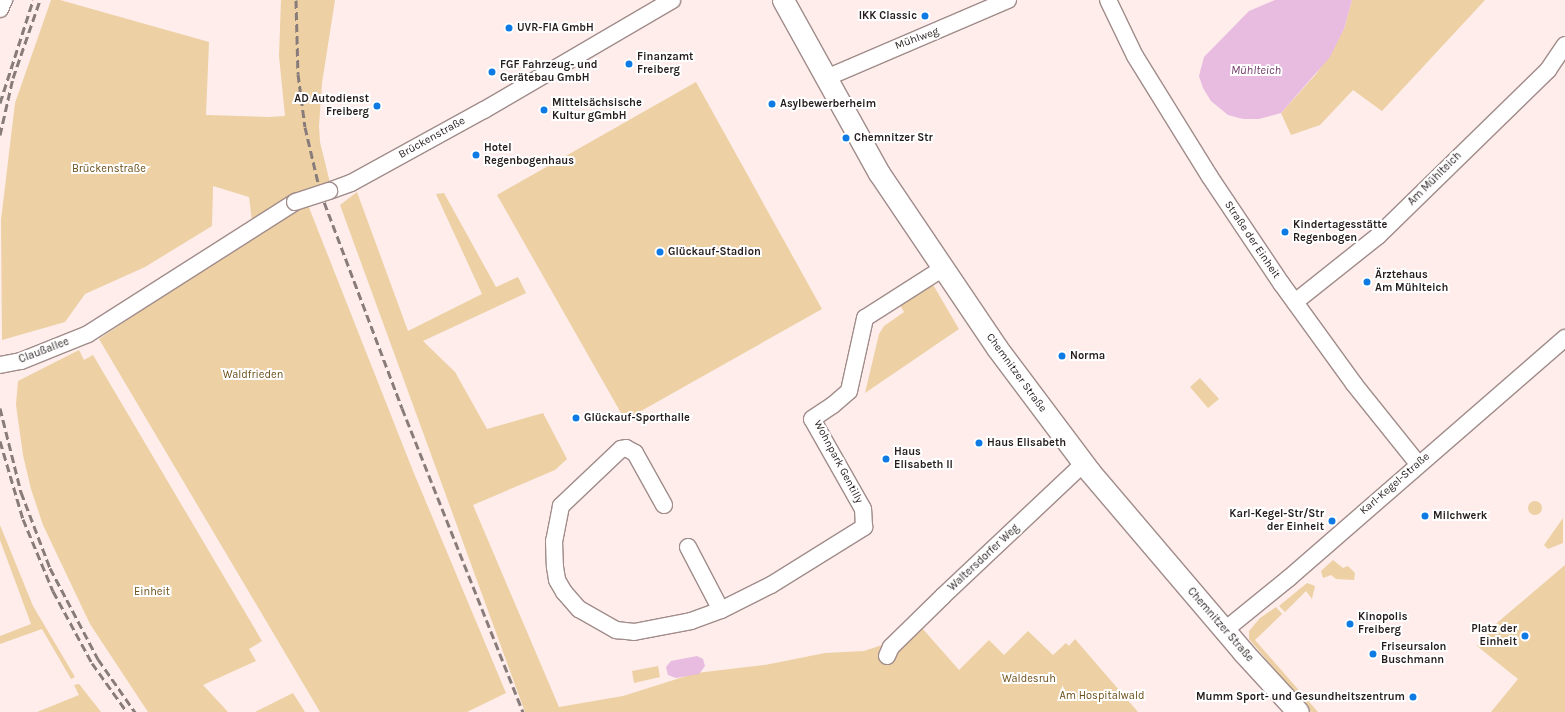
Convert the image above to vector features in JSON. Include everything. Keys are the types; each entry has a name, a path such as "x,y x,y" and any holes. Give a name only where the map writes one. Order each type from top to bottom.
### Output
{"main road":[{"name":"Chemnitzer Straße","path":"783,0 879,173 942,269 997,348 1084,463 1225,630 1298,712"}],"street":[{"path":"0,9 4,0"},
{"name":"Brückenstraße","path":"88,334 295,202 342,187 484,110 672,0"},
{"name":"Mühlweg","path":"826,78 1008,0"},
{"name":"Straße der Einheit","path":"1108,0 1135,56 1197,158 1295,302 1418,464"},
{"name":"Am Mühlteich","path":"1295,302 1378,236 1548,70 1565,45"},
{"name":"Wohnpark Gentilly","path":"664,505 635,453 626,448 621,449 562,506 554,541 555,567 564,592 579,609 592,618 616,630 634,632 691,621 722,610 771,586 864,527 863,509 812,418 833,405 849,391 865,318 942,269"},
{"name":"Claußallee","path":"6,364 88,334"},
{"name":"Karl-Kegel-Straße","path":"1225,630 1289,578 1418,464 1565,338"},
{"name":"Waltersdorfer Weg","path":"887,656 892,647 943,596 1084,463"},
{"path":"688,547 722,610"}],"green space":[{"name":"Brückenstraße","path":"51,0 60,0 209,42 206,115 268,117 285,116 279,56 281,0 335,0 322,83 319,126 320,142 330,183 253,229 249,197 213,186 212,226 145,267 85,294 65,322 2,340 1,220 15,103"},
{"path":"1352,0 1485,0 1382,111 1353,90 1320,125 1291,135 1281,113 1317,73 1344,29"},
{"name":"Glückauf-Stadion","path":"696,82 822,309 625,420 497,195"},
{"path":"357,192 408,331 482,294 436,194 444,193 496,287 518,277 526,293 423,341 455,372 487,429 543,413 567,459 555,470 473,505 559,707 623,696 696,673 765,665 825,653 864,651 882,645 896,653 922,628 959,670 989,640 1004,655 1028,631 1053,655 1066,643 1069,646 1075,639 1138,712 525,712 340,205"},
{"name":"Waldfrieden","path":"308,205 413,471 506,693 467,712 320,712 99,339 205,267 274,226 277,218"},
{"path":"932,283 959,329 865,393 879,334 884,326 904,312 899,303"},
{"name":"Einheit","path":"79,350 84,360 93,355 262,641 249,649 256,661 203,685 228,712 148,712 90,624 43,525 31,489 23,455 16,405 18,381"},
{"path":"1200,378 1219,399 1208,408 1190,387"},
{"path":"1532,501 1538,501 1542,505 1542,511 1538,515 1532,515 1528,511 1528,505"},
{"path":"1563,518 1563,543 1548,549 1544,545"},
{"path":"0,525 33,606 75,677 71,679 42,629 0,644 0,636 31,624 0,540"},
{"path":"1333,560 1343,568 1348,566 1355,573 1354,580 1336,579 1331,575 1323,578 1321,571"},
{"name":"Platz der Einheit","path":"1565,565 1565,712 1491,712 1518,679 1477,646 1498,622"},
{"path":"1307,583 1315,586 1312,599 1306,591 1285,612 1279,606"},
{"path":"1276,607 1282,614 1255,640 1318,712 1311,712 1249,639 1249,631 1260,618"},
{"path":"658,666 660,677 634,683 632,671"},
{"path":"79,684 101,712 37,712 79,695 74,685"},
{"path":"293,693 305,712 255,712"}],"water":[{"name":"Mühlteich","path":"1275,0 1352,0 1344,29 1330,57 1281,113 1259,119 1243,119 1228,115 1211,101 1203,88 1199,76 1204,57 1249,11"},
{"path":"697,656 703,659 705,666 699,674 676,678 668,675 666,667 671,661"}],"railway":[{"path":"0,103 33,0"},
{"path":"0,135 13,78 40,0"},
{"path":"296,0 298,74 305,127 320,191 402,408 523,712"},
{"path":"0,408 21,492 50,568 98,659 135,712"},
{"path":"0,441 23,519 53,591 92,663 127,712"}],"place":[{"name":"IKK Classic","path":"925,16"},
{"name":"UVR-FIA GmbH","path":"509,28"},
{"name":"Finanzamt Freiberg","path":"629,64"},
{"name":"FGF Fahrzeug- und Gerätebau GmbH","path":"492,72"},
{"name":"Asylbewerberheim","path":"772,104"},
{"name":"AD Autodienst Freiberg","path":"377,106"},
{"name":"Mittelsächsische Kultur gGmbH","path":"544,110"},
{"name":"Chemnitzer Str","path":"846,138"},
{"name":"Hotel Regenbogenhaus","path":"476,155"},
{"name":"Kindertagesstätte Regenbogen","path":"1285,232"},
{"name":"Glückauf-Stadion","path":"660,252"},
{"name":"Ärztehaus Am Mühlteich","path":"1367,282"},
{"name":"Norma","path":"1062,356"},
{"name":"Glückauf-Sporthalle","path":"576,418"},
{"name":"Haus Elisabeth","path":"979,443"},
{"name":"Haus Elisabeth II","path":"886,459"},
{"name":"Milchwerk","path":"1425,516"},
{"name":"Karl-Kegel-Str/Str der Einheit","path":"1332,521"},
{"name":"Kinopolis Freiberg","path":"1350,624"},
{"name":"Platz der Einheit","path":"1525,636"},
{"name":"Friseursalon Buschmann","path":"1373,654"},
{"name":"Mumm Sport- und Gesundheitszentrum","path":"1413,697"}],"park label":[{"name":"Waldesruh","path":"1029,679"},
{"name":"Am Hospitalwald","path":"1102,696"}]}
